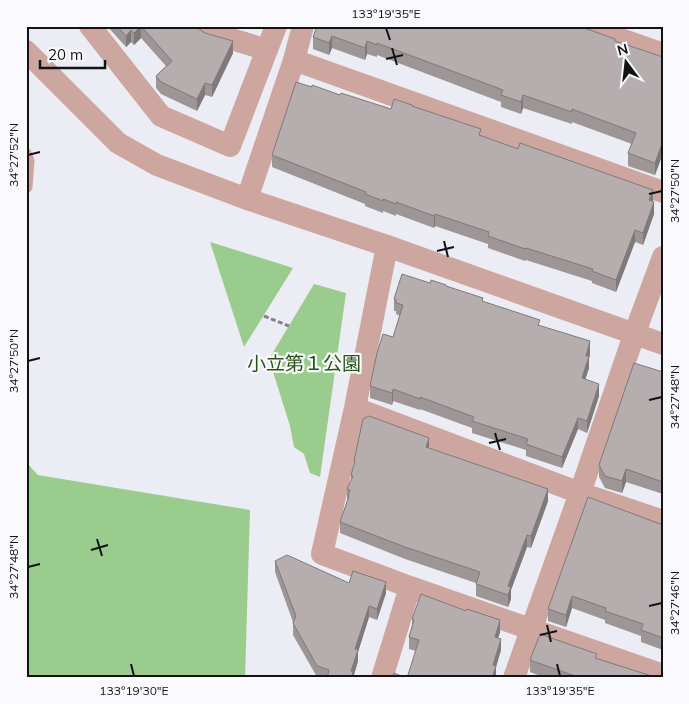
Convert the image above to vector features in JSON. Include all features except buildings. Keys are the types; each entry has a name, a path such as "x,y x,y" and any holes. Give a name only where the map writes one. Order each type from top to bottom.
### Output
{"street":[{"path":"90,26 161,116 230,146 276,26"},
{"path":"204,26 209,32 267,50"},
{"path":"247,199 294,60 303,26"},
{"path":"583,26 663,54"},
{"path":"26,52 118,143 157,165 247,199 387,246 663,344"},
{"path":"294,60 663,192"},
{"path":"387,246 322,554 410,587 663,675"},
{"path":"514,678 634,334 663,257"},
{"path":"354,408 580,493 663,521"},
{"path":"382,678 410,587"}],"lane":[{"path":"26,153 29,160 27,187"}],"path":[{"path":"264,316 289,326"}],"green space":[{"name":"小立第１公園","path":"210,242 293,268 244,347"},
{"name":"小立第１公園","path":"314,284 346,293 320,477 310,473 304,454 294,447 290,426 269,359"},
{"path":"26,462 38,475 250,510 245,678 26,678"}]}
